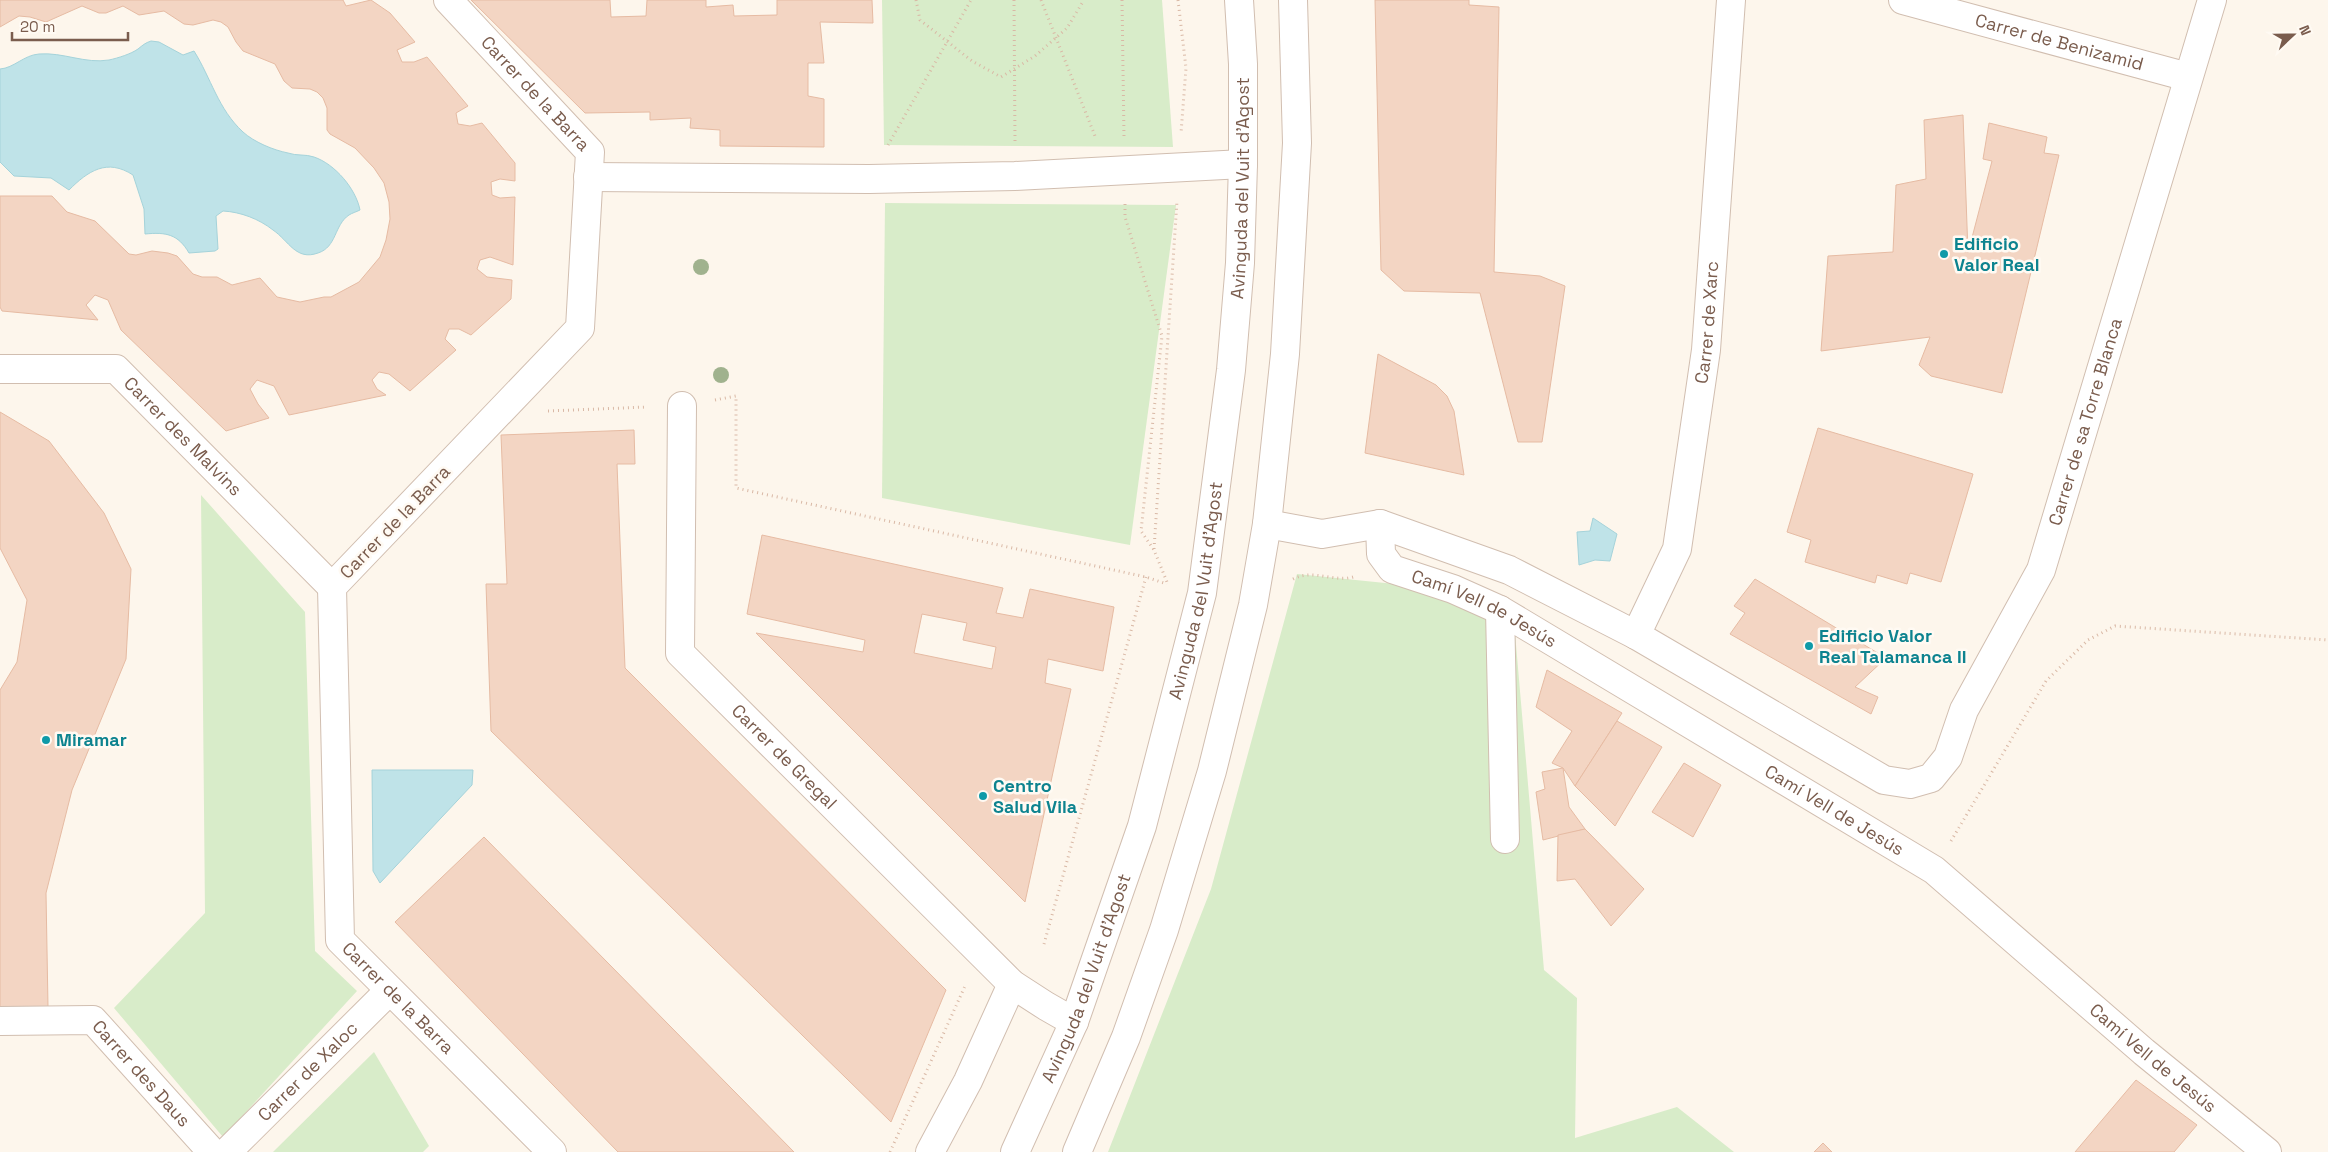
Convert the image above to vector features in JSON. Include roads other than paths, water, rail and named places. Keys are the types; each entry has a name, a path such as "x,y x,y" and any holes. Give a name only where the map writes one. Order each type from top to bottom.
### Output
{"street":[{"name":"Carrer de la Barra","path":"448,0 590,152 580,328 332,587 340,940 552,1152"},
{"name":"Avinguda del Vuit d'Agost","path":"1015,1152 1074,1022 1142,826 1202,593 1231,370 1240,263 1243,164 1243,64 1239,0"},
{"path":"1077,1152 1126,1037 1164,930 1212,772 1253,605 1267,524 1285,354 1297,142 1292,0"},
{"name":"Carrer de Xarc","path":"1636,635 1677,549 1706,350 1731,0"},
{"name":"Carrer de Benizamid","path":"1903,0 2188,76"},
{"name":"Carrer de sa Torre Blanca","path":"1636,635 1884,780 1910,784 1931,778 1948,756 1964,710 2041,570 2212,0"},
{"path":"588,177 869,179 1015,176 1243,164"},
{"name":"Carrer des Malvins","path":"0,368 116,369 332,587"},
{"name":"Carrer de Gregal","path":"682,406 680,653 1012,984 1074,1022"},
{"path":"1267,524 1322,534 1380,524 1509,570 1636,635"},
{"name":"Camí Vell de Jesús","path":"1380,524 1381,554 1392,570 1453,589 1500,610 1934,870 2144,1052 2267,1152"},
{"path":"1500,610 1505,839"},
{"path":"930,1152 968,1081 1012,984"},
{"name":"Carrer de Xaloc","path":"227,1152 389,991"},
{"name":"Carrer des Daus","path":"0,1021 93,1020 212,1152"}],"water":[{"path":"151,41 159,42 183,55 194,51 227,113 247,136 276,150 311,156 322,160 337,171 354,194 360,210 344,219 329,246 318,253 304,254 293,249 279,234 268,226 250,217 223,211 216,216 218,249 215,251 189,253 176,238 159,233 145,234 144,209 133,175 124,170 106,167 98,169 83,177 69,190 51,178 14,176 0,162 0,69 39,54 100,61 109,60 132,53"},
{"path":"1593,518 1617,534 1610,561 1595,560 1579,565 1577,532 1590,531"},
{"path":"372,770 473,770 472,785 380,883 373,871"}],"place":[{"name":"Edificio Valor Real","path":"1944,254"},
{"name":"Edificio Valor Real Talamanca II","path":"1809,646"},
{"name":"Miramar","path":"46,740"},
{"name":"Centro Salud Vila","path":"983,796"}]}
